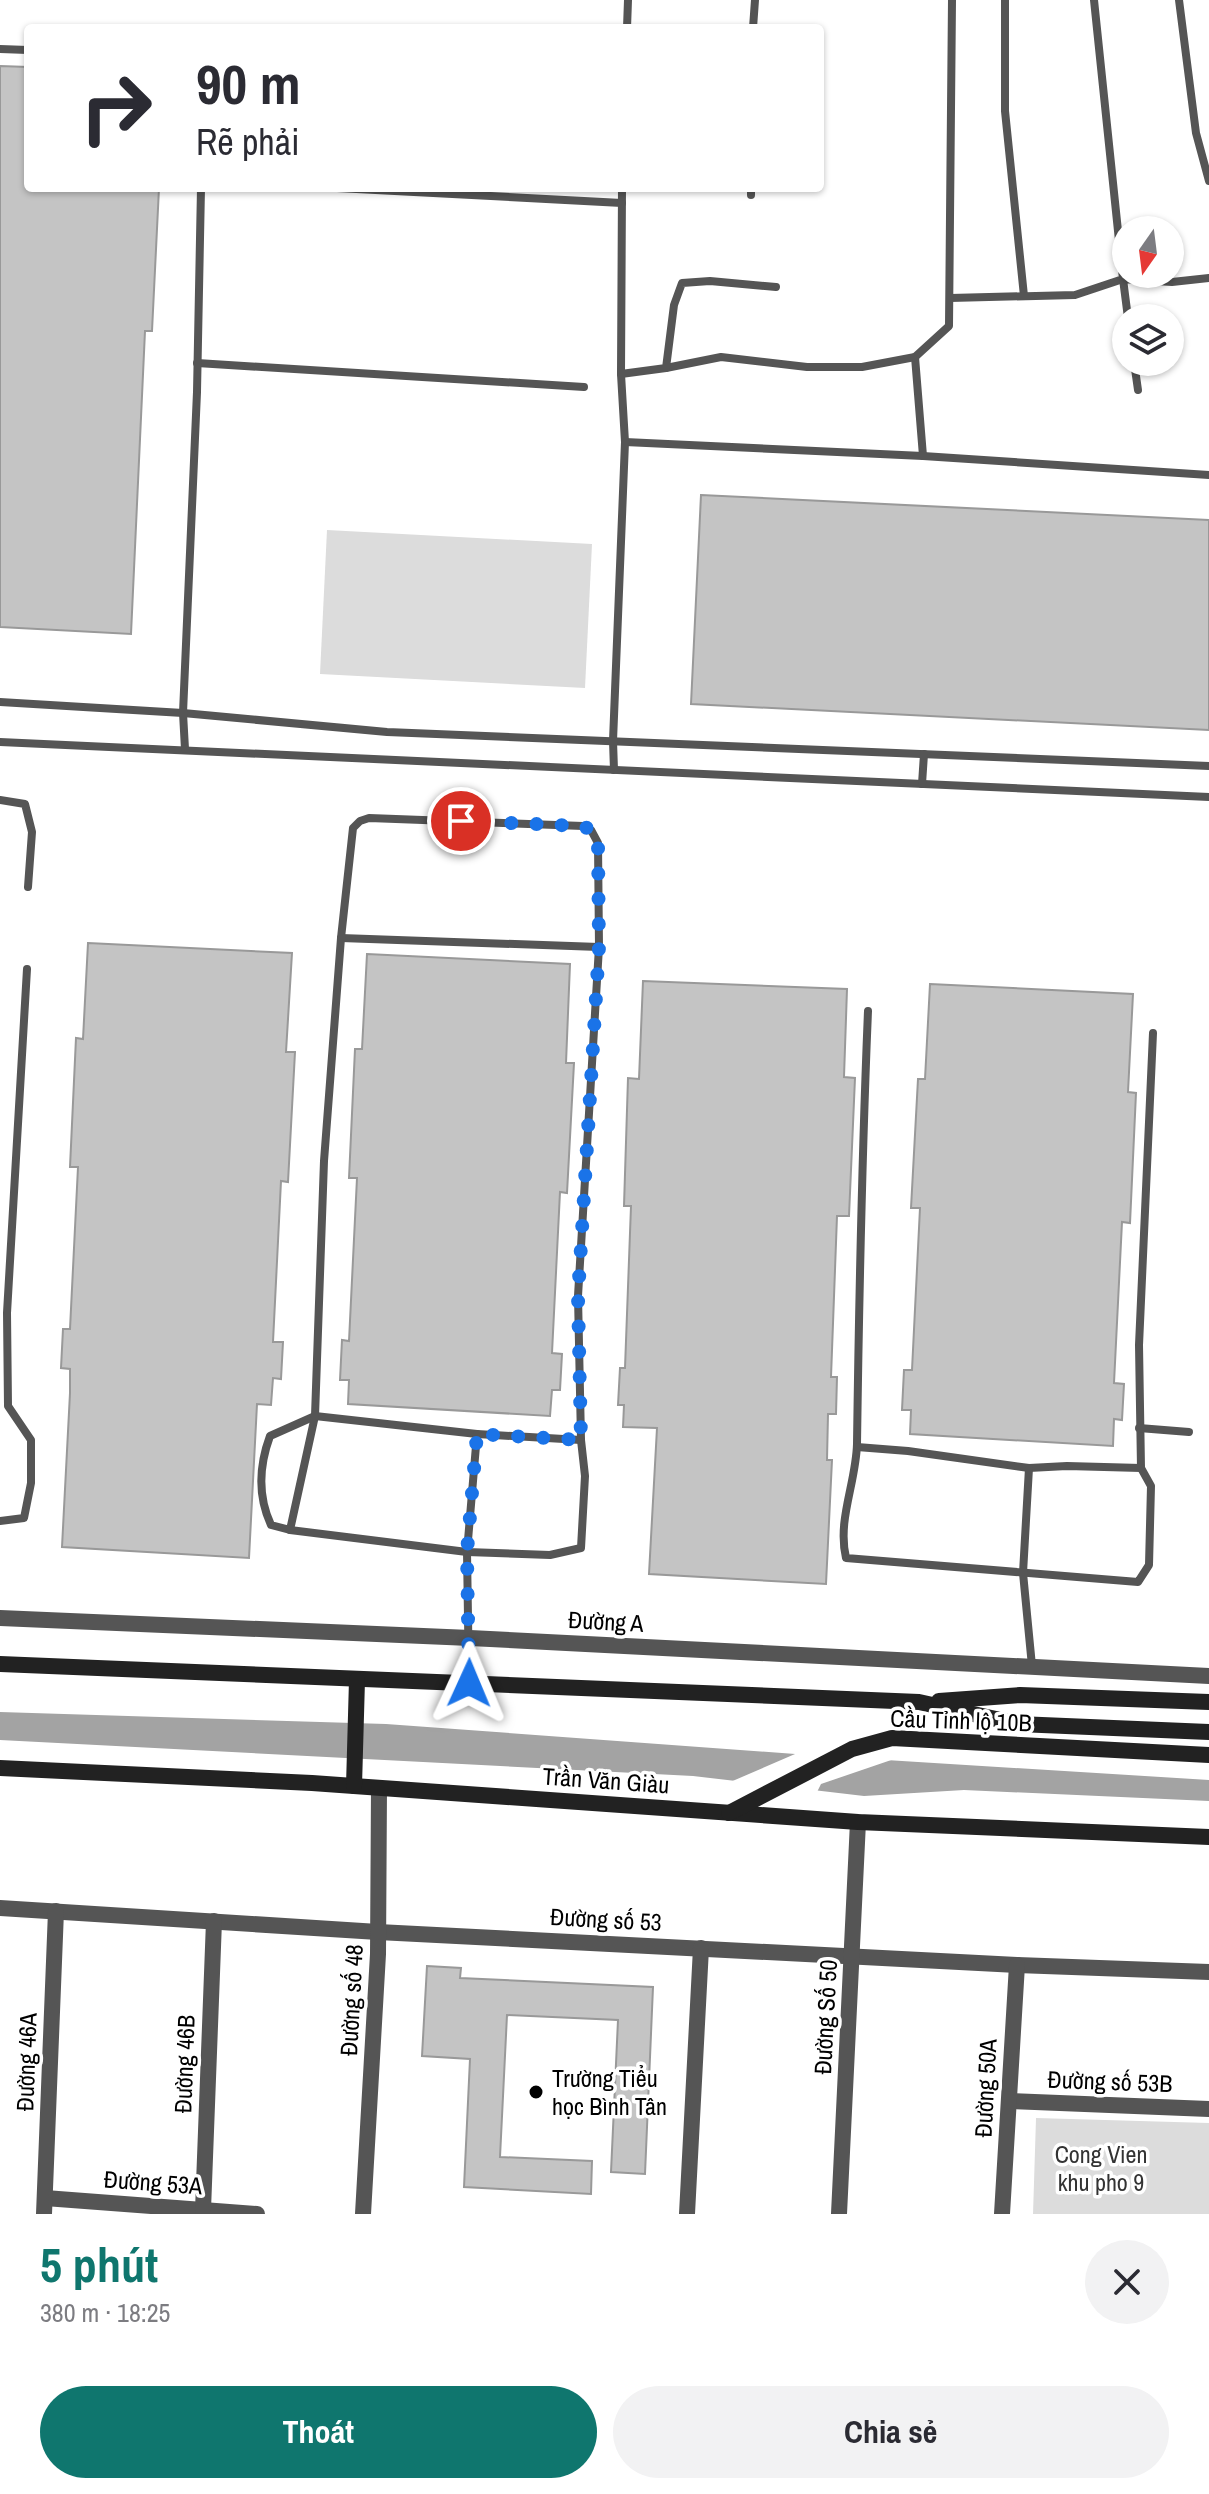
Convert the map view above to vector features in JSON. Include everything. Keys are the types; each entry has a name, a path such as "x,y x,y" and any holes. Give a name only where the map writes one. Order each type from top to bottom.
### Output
{"main road":[{"path":"0,1664 926,1704 1020,1695 1209,1702"},
{"path":"354,1786 357,1680"},
{"name":"Cầu Tỉnh lộ 10B","path":"926,1704 1018,1724 1209,1732"},
{"name":"Cầu Tỉnh lộ 10B","path":"729,1813 852,1749 892,1738 1209,1755"},
{"name":"Trần Văn Giàu","path":"0,1768 354,1786 858,1822 1209,1837"}],"street":[{"name":"Đường A","path":"0,1618 470,1638 1209,1676"},
{"name":"Đường số 48","path":"363,2214 378,1932 379,1788"},
{"name":"Đường Số 50","path":"839,2214 858,1822"},
{"name":"Đường số 53","path":"0,1908 378,1932 1209,1972"},
{"name":"Đường 46A","path":"44,2206 56,1911"},
{"name":"Đường 46B","path":"203,2210 214,1921"},
{"path":"687,2214 701,1948"},
{"name":"Đường 50A","path":"1002,2214 1017,1965"},
{"name":"Đường số 53B","path":"1009,2101 1209,2109"},
{"name":"Đường 53A","path":"44,2206 257,2214"}],"lane":[{"path":"627,24 628,0"},
{"path":"753,24 755,0"},
{"path":"621,374 721,357 807,367 862,367 915,357 949,326 952,0"},
{"path":"1005,0 1005,111 1024,296"},
{"path":"1094,0 1116,216"},
{"path":"1179,0 1196,133 1209,181"},
{"path":"0,49 24,50"},
{"path":"185,749 183,713 201,192"},
{"path":"413,192 622,203"},
{"path":"614,770 625,442 621,374 622,192"},
{"path":"1184,281 1209,278"},
{"path":"666,368 674,305 682,283 710,281 776,287"},
{"path":"950,298 1075,295 1112,283"},
{"path":"915,357 923,456"},
{"path":"197,363 584,387"},
{"path":"1136,376 1138,390"},
{"path":"625,442 923,456 1209,475"},
{"path":"0,702 183,713 387,732 1209,766"},
{"path":"0,742 1209,797"},
{"path":"922,784 924,754"},
{"path":"0,800 25,804 32,832 28,887"},
{"path":"290,1530 315,1416 324,1161 350,840 353,828 369,818 583,826 591,830 598,843 599,947 578,1296 581,1440 585,1476 581,1548 550,1555 467,1552 290,1530 271,1525 264,1509 260,1485 262,1456 270,1436 315,1416 477,1434 581,1440"},
{"path":"341,938 599,947"},
{"path":"0,1521 24,1518 31,1483 31,1440 4,1406 27,969"},
{"path":"868,1011 857,1447 841,1539 846,1558 1138,1582 1149,1565 1151,1486 1141,1468 1139,1345 1153,1033"},
{"path":"1139,1428 1189,1432"},
{"path":"469,1683 467,1552 477,1434"},
{"path":"857,1447 1029,1468 1141,1468"},
{"path":"1029,1468 1023,1573 1032,1667"}],"green space":[{"path":"327,530 592,544 585,688 320,674"},
{"name":"Cong Vien khu pho 9","path":"1036,2118 1209,2123 1209,2214 1033,2214"}],"shaded area":[{"path":"0,1712 386,1724 1209,1780 1209,1801 964,1790 864,1796 693,1776 0,1740"}],"pier":[{"path":"802,1751 900,1757 821,1784 816,1794 728,1783"}],"building":[{"path":"0,66 24,67 24,192 159,192 152,331 145,331 131,634 0,627"},
{"path":"701,495 1209,520 1209,730 691,704"},
{"path":"88,943 292,953 286,1052 295,1052 288,1182 281,1181 273,1342 283,1342 281,1379 273,1378 271,1405 257,1404 249,1558 62,1547 70,1369 61,1368 63,1329 70,1329 78,1167 70,1167 76,1038 83,1039"},
{"path":"367,954 570,964 566,1063 574,1063 567,1193 560,1192 552,1353 562,1354 560,1390 552,1390 550,1416 348,1404 349,1380 340,1380 342,1340 349,1341 357,1178 349,1178 355,1049 362,1049"},
{"path":"643,981 847,989 844,1077 855,1078 849,1216 837,1216 831,1377 837,1377 836,1414 828,1414 827,1460 832,1460 826,1584 649,1574 657,1428 623,1427 624,1405 618,1405 620,1368 625,1368 631,1206 624,1206 628,1078 639,1079"},
{"path":"930,984 1133,994 1128,1092 1136,1093 1130,1223 1122,1222 1114,1383 1124,1384 1122,1420 1114,1419 1113,1446 910,1434 911,1410 902,1410 904,1370 912,1370 920,1208 911,1208 918,1079 925,1079"},
{"path":"427,1966 461,1968 460,1978 653,1987 645,2174 611,2172 618,2020 507,2015 500,2157 592,2161 591,2194 464,2187 470,2059 422,2056"}],"place":[{"name":"Trường Tiểu học Bình Tân","path":"536,2092"}],"route":[{"path":"461,821 583,826 591,830 598,843 600,867 599,947 578,1296 581,1440 477,1434 467,1552 469,1683"}]}
